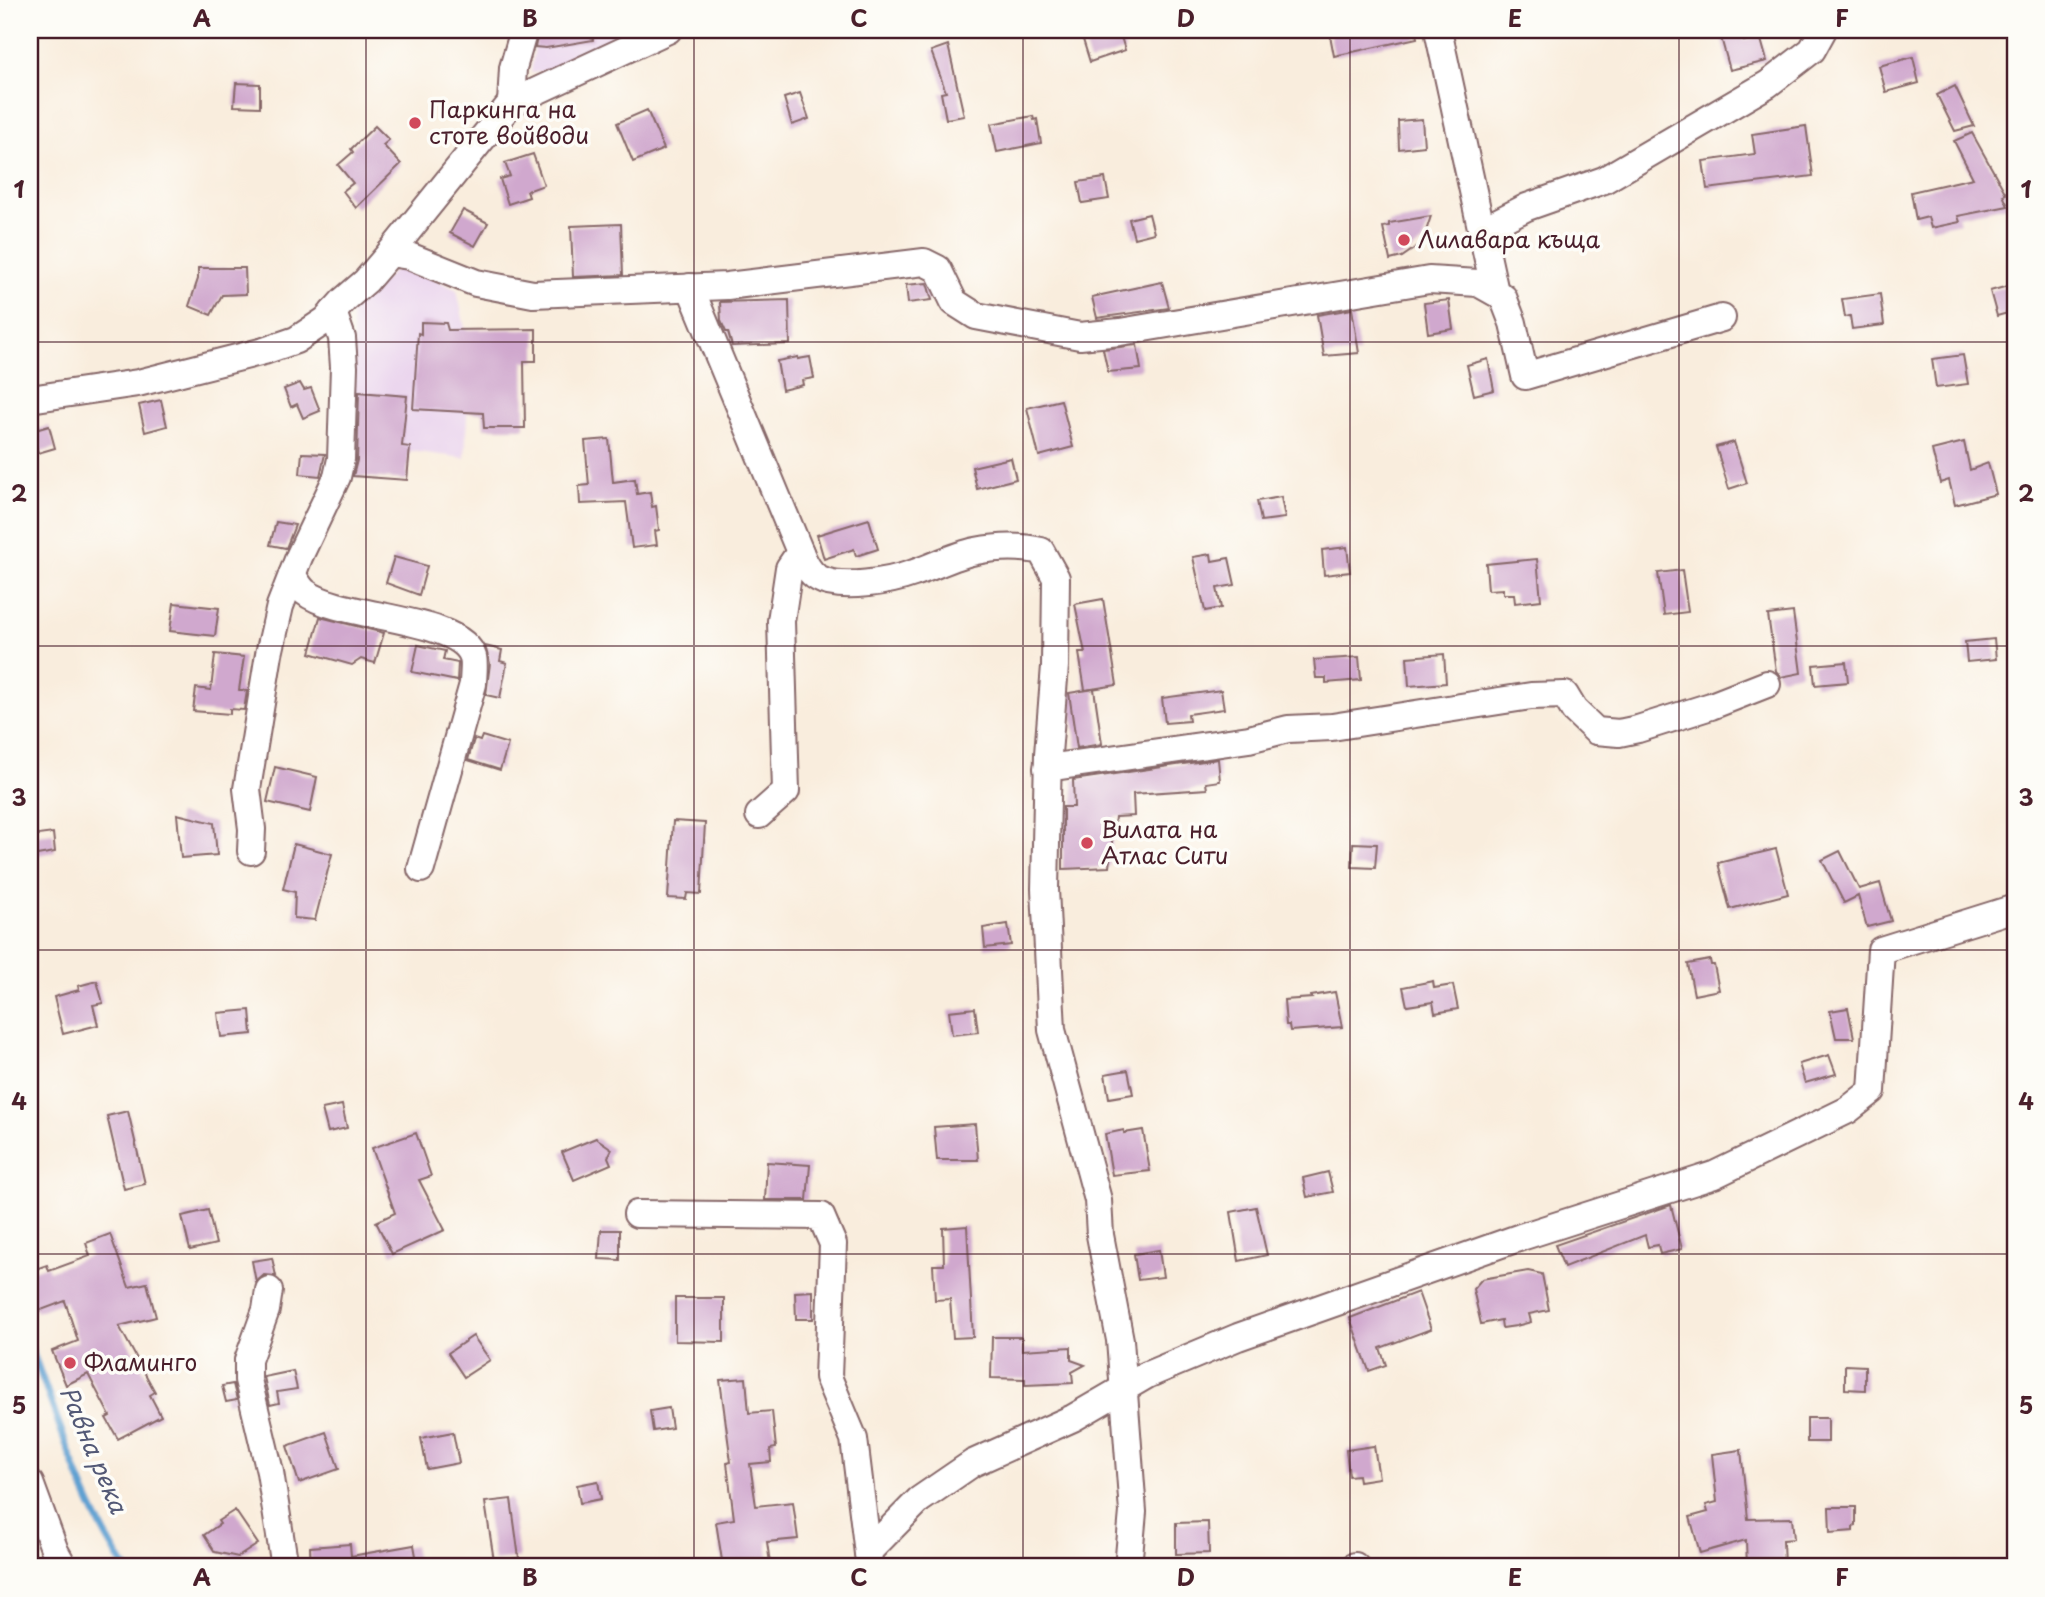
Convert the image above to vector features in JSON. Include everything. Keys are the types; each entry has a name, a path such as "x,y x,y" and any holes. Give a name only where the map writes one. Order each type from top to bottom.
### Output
{"street":[{"path":"511,103 513,68 524,30"},
{"path":"30,399 138,383 264,351 296,340 326,320 366,281 511,103 668,30"},
{"path":"1438,30 1495,292"},
{"path":"1482,230 1527,207 1604,180 1768,84 1812,50 1823,30"},
{"path":"390,253 409,256 476,284 533,294 727,286 923,262 938,269 954,302 976,316 1080,336 1120,332 1429,280 1478,284 1503,297 1513,323 1525,376 1722,318"},
{"path":"690,287 806,566 818,578 833,584 848,585 911,574 976,551 1023,547 1041,551 1056,578 1055,666 1047,768 1045,889 1052,1030 1098,1200 1100,1235 1120,1340 1133,1512 1128,1567"},
{"path":"251,851 253,829 247,789 269,654 280,606 337,477 341,459 344,367 342,338 333,312"},
{"path":"759,815 786,791 781,621 789,568 800,552"},
{"path":"292,575 305,592 325,603 442,631 461,640 473,656 473,684 421,869"},
{"path":"1047,768 1249,739 1288,729 1332,727 1531,696 1565,695 1574,710 1596,731 1619,733 1711,706 1768,684"},
{"path":"869,1560 919,1500 973,1463 1073,1418 1147,1374 1238,1337 1521,1237 1714,1175 1847,1110 1872,1091 1881,950 2015,908"},
{"path":"637,1214 821,1216 833,1244 828,1377 854,1439 869,1560"},
{"path":"268,1290 266,1310 248,1360 248,1380 270,1472 285,1567"},
{"path":"30,1483 55,1551 64,1567"}],"shaded area":[{"path":"537,30 632,30 548,71 531,73"},
{"path":"408,266 457,290 468,343 468,392 465,458 410,451 402,477 351,465 354,355 351,311 395,270"}],"building":[{"path":"539,30 592,30 593,40 546,48 535,47"},
{"path":"1080,30 1119,30 1125,50 1090,62"},
{"path":"1329,30 1416,30 1417,38 1334,56"},
{"path":"1740,30 1744,41 1760,36 1767,61 1730,70 1720,34"},
{"path":"948,45 964,116 946,119 941,93 946,92 931,51"},
{"path":"1913,57 1919,83 1886,92 1879,66"},
{"path":"236,83 260,84 260,107 234,106"},
{"path":"1955,86 1974,126 1955,131 1937,95"},
{"path":"800,93 809,119 792,125 784,98"},
{"path":"647,110 664,149 633,162 617,123"},
{"path":"1033,116 1034,120 1037,119 1041,143 997,152 991,124"},
{"path":"1422,119 1424,146 1399,149 1398,121"},
{"path":"375,126 389,140 383,145 401,164 356,208 343,191 353,183 338,165"},
{"path":"1806,126 1813,176 1707,189 1703,161 1755,154 1752,134"},
{"path":"1972,133 2006,194 2003,195 2008,206 1958,216 1960,222 1931,228 1928,217 1916,220 1911,192 1973,178 1954,141"},
{"path":"533,154 544,185 527,191 529,197 508,204 500,179 510,176 505,163"},
{"path":"1105,178 1109,199 1082,203 1078,182"},
{"path":"463,210 488,223 475,246 450,233"},
{"path":"1149,214 1154,233 1134,238 1129,219"},
{"name":"Лилавара къща","path":"1431,216 1422,243 1402,257 1390,260 1383,227 1389,226 1389,223"},
{"path":"621,224 623,275 573,277 571,226"},
{"path":"198,268 245,268 246,294 222,295 211,315 189,306 198,279"},
{"path":"1162,282 1169,308 1097,318 1092,297"},
{"path":"927,283 932,300 908,303 906,285"},
{"path":"2015,284 2015,311 1997,316 1990,291"},
{"path":"1880,294 1884,325 1852,329 1850,316 1845,317 1842,299"},
{"path":"789,300 790,344 732,346 721,321 720,302"},
{"path":"1449,300 1453,329 1428,333 1424,303"},
{"path":"1352,309 1359,353 1324,356 1317,315"},
{"path":"421,322 446,323 448,330 536,329 536,361 524,361 525,428 484,428 483,413 413,409"},
{"path":"1137,345 1141,369 1108,372 1103,349"},
{"path":"1963,355 1968,384 1936,388 1932,359"},
{"path":"810,357 814,378 802,380 803,385 782,390 777,361"},
{"path":"1488,359 1494,390 1474,395 1467,365"},
{"path":"300,383 304,390 311,388 320,411 303,418 297,404 291,407 284,389"},
{"path":"359,392 407,396 402,446 410,447 407,480 353,476 357,460"},
{"path":"161,400 167,426 145,432 139,405"},
{"path":"1061,400 1073,447 1039,456 1027,408"},
{"path":"49,426 55,448 38,453 32,431"},
{"path":"609,439 613,482 635,479 637,494 650,492 652,507 656,506 659,530 655,531 657,545 632,548 626,502 580,504 579,486 589,485 585,441"},
{"path":"1734,442 1747,483 1729,489 1716,447"},
{"path":"1964,442 1970,470 1988,463 1996,494 1955,505 1949,480 1940,483 1932,450"},
{"path":"302,453 325,454 320,476 300,474"},
{"path":"1011,458 1016,479 977,489 972,467"},
{"path":"1281,497 1285,518 1261,521 1257,501"},
{"path":"869,519 878,549 856,556 854,549 824,559 817,535"},
{"path":"276,522 295,525 286,548 270,545"},
{"path":"1347,547 1350,572 1324,575 1322,550"},
{"path":"1211,554 1212,561 1229,558 1235,585 1217,588 1221,608 1205,611 1193,557"},
{"path":"394,557 427,566 419,595 386,583"},
{"path":"1537,559 1541,600 1515,603 1514,594 1503,594 1503,589 1488,590 1486,564"},
{"path":"1682,570 1688,612 1664,615 1658,573"},
{"path":"1103,599 1117,685 1085,690 1079,653 1085,653 1075,604"},
{"path":"174,603 219,608 215,636 170,631"},
{"path":"1793,612 1801,673 1781,677 1776,671 1768,615"},
{"path":"320,617 384,633 375,663 361,659 352,665 310,653"},
{"path":"1994,639 1996,659 1967,662 1965,642"},
{"path":"418,645 445,651 443,660 458,663 457,681 412,672"},
{"path":"485,646 502,650 500,661 507,663 500,698 486,695 490,663"},
{"path":"215,654 244,657 239,690 247,691 244,710 230,709 230,714 193,711 196,688 211,690"},
{"path":"1444,654 1446,683 1409,686 1407,657"},
{"path":"1359,657 1361,680 1326,683 1326,678 1316,678 1314,660"},
{"path":"1846,662 1848,682 1815,685 1813,665"},
{"path":"1094,689 1102,744 1077,748 1069,693"},
{"path":"1221,690 1224,709 1188,714 1189,721 1165,723 1162,698"},
{"path":"482,736 508,744 500,770 468,760 474,739 480,741"},
{"path":"1218,759 1220,781 1206,783 1207,789 1133,794 1134,816 1115,817 1109,867 1063,869 1063,807 1074,807 1073,780"},
{"path":"275,767 317,777 310,812 267,802"},
{"path":"177,814 214,823 217,855 181,858"},
{"path":"673,821 705,823 701,894 687,893 686,899 668,898"},
{"path":"53,833 55,852 31,856 30,836"},
{"path":"1353,843 1377,844 1375,868 1352,867"},
{"path":"294,844 332,854 315,920 294,918 295,892 283,889"},
{"path":"1776,849 1788,894 1730,909 1718,863"},
{"path":"1840,851 1859,889 1880,883 1891,921 1867,927 1858,896 1844,903 1822,860"},
{"path":"1008,924 1011,945 985,948 983,928"},
{"path":"1710,960 1711,965 1714,965 1719,990 1694,995 1688,964"},
{"path":"97,981 103,1003 93,1005 98,1025 63,1034 54,997 79,990 78,986"},
{"path":"1433,981 1434,988 1453,985 1458,1009 1435,1013 1433,1002 1407,1006 1403,987"},
{"path":"1335,992 1342,1027 1290,1031 1289,1025 1286,1025 1284,1000 1312,998 1311,996"},
{"path":"975,1008 978,1032 952,1035 949,1011"},
{"path":"1848,1008 1854,1038 1836,1038 1830,1011"},
{"path":"250,1010 252,1034 221,1037 218,1013"},
{"path":"1829,1055 1836,1074 1805,1083 1799,1064"},
{"path":"1128,1070 1133,1094 1109,1098 1105,1074"},
{"path":"342,1105 347,1128 328,1132 322,1109"},
{"path":"128,1111 145,1184 124,1189 107,1116"},
{"path":"975,1124 978,1160 937,1160 934,1127"},
{"path":"1124,1130 1124,1133 1143,1130 1150,1171 1112,1175 1105,1134"},
{"path":"416,1133 431,1176 419,1180 445,1230 392,1254 376,1222 395,1213 372,1148"},
{"path":"596,1138 612,1149 608,1157 611,1164 574,1180 562,1152"},
{"path":"767,1162 810,1165 807,1200 765,1200"},
{"path":"1328,1172 1333,1192 1307,1197 1303,1178"},
{"path":"1671,1205 1682,1249 1660,1254 1658,1245 1648,1247 1645,1235 1564,1267 1555,1245"},
{"path":"1256,1207 1267,1255 1239,1261 1231,1212"},
{"path":"208,1210 216,1244 190,1250 182,1216"},
{"path":"967,1226 973,1337 953,1338 950,1299 935,1300 933,1265 944,1265 943,1228"},
{"path":"601,1230 620,1230 620,1260 599,1259"},
{"path":"110,1234 129,1287 147,1283 156,1317 119,1326 155,1392 150,1395 161,1416 118,1439 106,1418 110,1416 88,1374 66,1385 52,1351 78,1341 65,1301 36,1312 30,1296 30,1271 47,1265 49,1271 90,1256 86,1243"},
{"path":"1159,1250 1163,1277 1138,1280 1134,1254"},
{"path":"272,1258 276,1276 264,1275 256,1282 252,1261"},
{"path":"1528,1271 1542,1274 1549,1310 1529,1314 1531,1322 1516,1326 1502,1328 1501,1320 1481,1324 1473,1289 1482,1279"},
{"path":"813,1291 813,1319 796,1319 795,1292"},
{"path":"1418,1292 1431,1329 1380,1348 1386,1365 1369,1371 1350,1318"},
{"path":"675,1298 724,1298 724,1342 675,1341"},
{"path":"473,1336 490,1360 464,1377 448,1353"},
{"path":"992,1337 1022,1337 1022,1350 1071,1347 1071,1360 1085,1365 1072,1372 1073,1383 1025,1385 1025,1379 991,1378"},
{"path":"1845,1365 1865,1366 1865,1390 1845,1389"},
{"path":"293,1371 297,1389 277,1392 279,1403 270,1405 264,1377"},
{"path":"746,1378 749,1413 772,1411 776,1448 770,1449 771,1462 750,1464 756,1506 793,1502 798,1539 767,1542 770,1563 723,1567 716,1522 734,1519 727,1463 731,1462 720,1380"},
{"path":"233,1384 237,1400 226,1402 222,1386"},
{"path":"669,1408 672,1428 653,1431 650,1411"},
{"path":"1807,1418 1828,1418 1828,1442 1807,1442"},
{"path":"326,1432 339,1469 299,1483 287,1446"},
{"path":"453,1432 459,1463 427,1469 421,1438"},
{"path":"1374,1446 1379,1478 1359,1481 1358,1475 1349,1476 1346,1450"},
{"path":"1741,1450 1748,1519 1792,1518 1794,1539 1783,1540 1784,1567 1747,1567 1746,1540 1700,1553 1690,1517 1708,1512 1706,1505 1717,1502 1712,1454"},
{"path":"598,1481 601,1499 580,1503 577,1485"},
{"path":"511,1499 519,1558 494,1561 485,1502"},
{"path":"1829,1507 1856,1507 1856,1526 1853,1531 1830,1533"},
{"path":"235,1510 258,1544 238,1557 215,1552 204,1535 220,1524 218,1521"},
{"path":"1208,1522 1209,1553 1176,1554 1176,1523"},
{"path":"350,1544 351,1556 414,1545 418,1567 311,1567 310,1547"}],"waterway":[{"name":"Равна река","path":"30,1346 83,1488 109,1542 125,1567"}],"place":[{"name":"Паркинга на стоте войводи","path":"415,123"},
{"name":"Лилавара къща","path":"1404,240"},
{"name":"Вилата на Атлас Сити","path":"1087,843"},
{"name":"Фламинго","path":"70,1363"}]}
